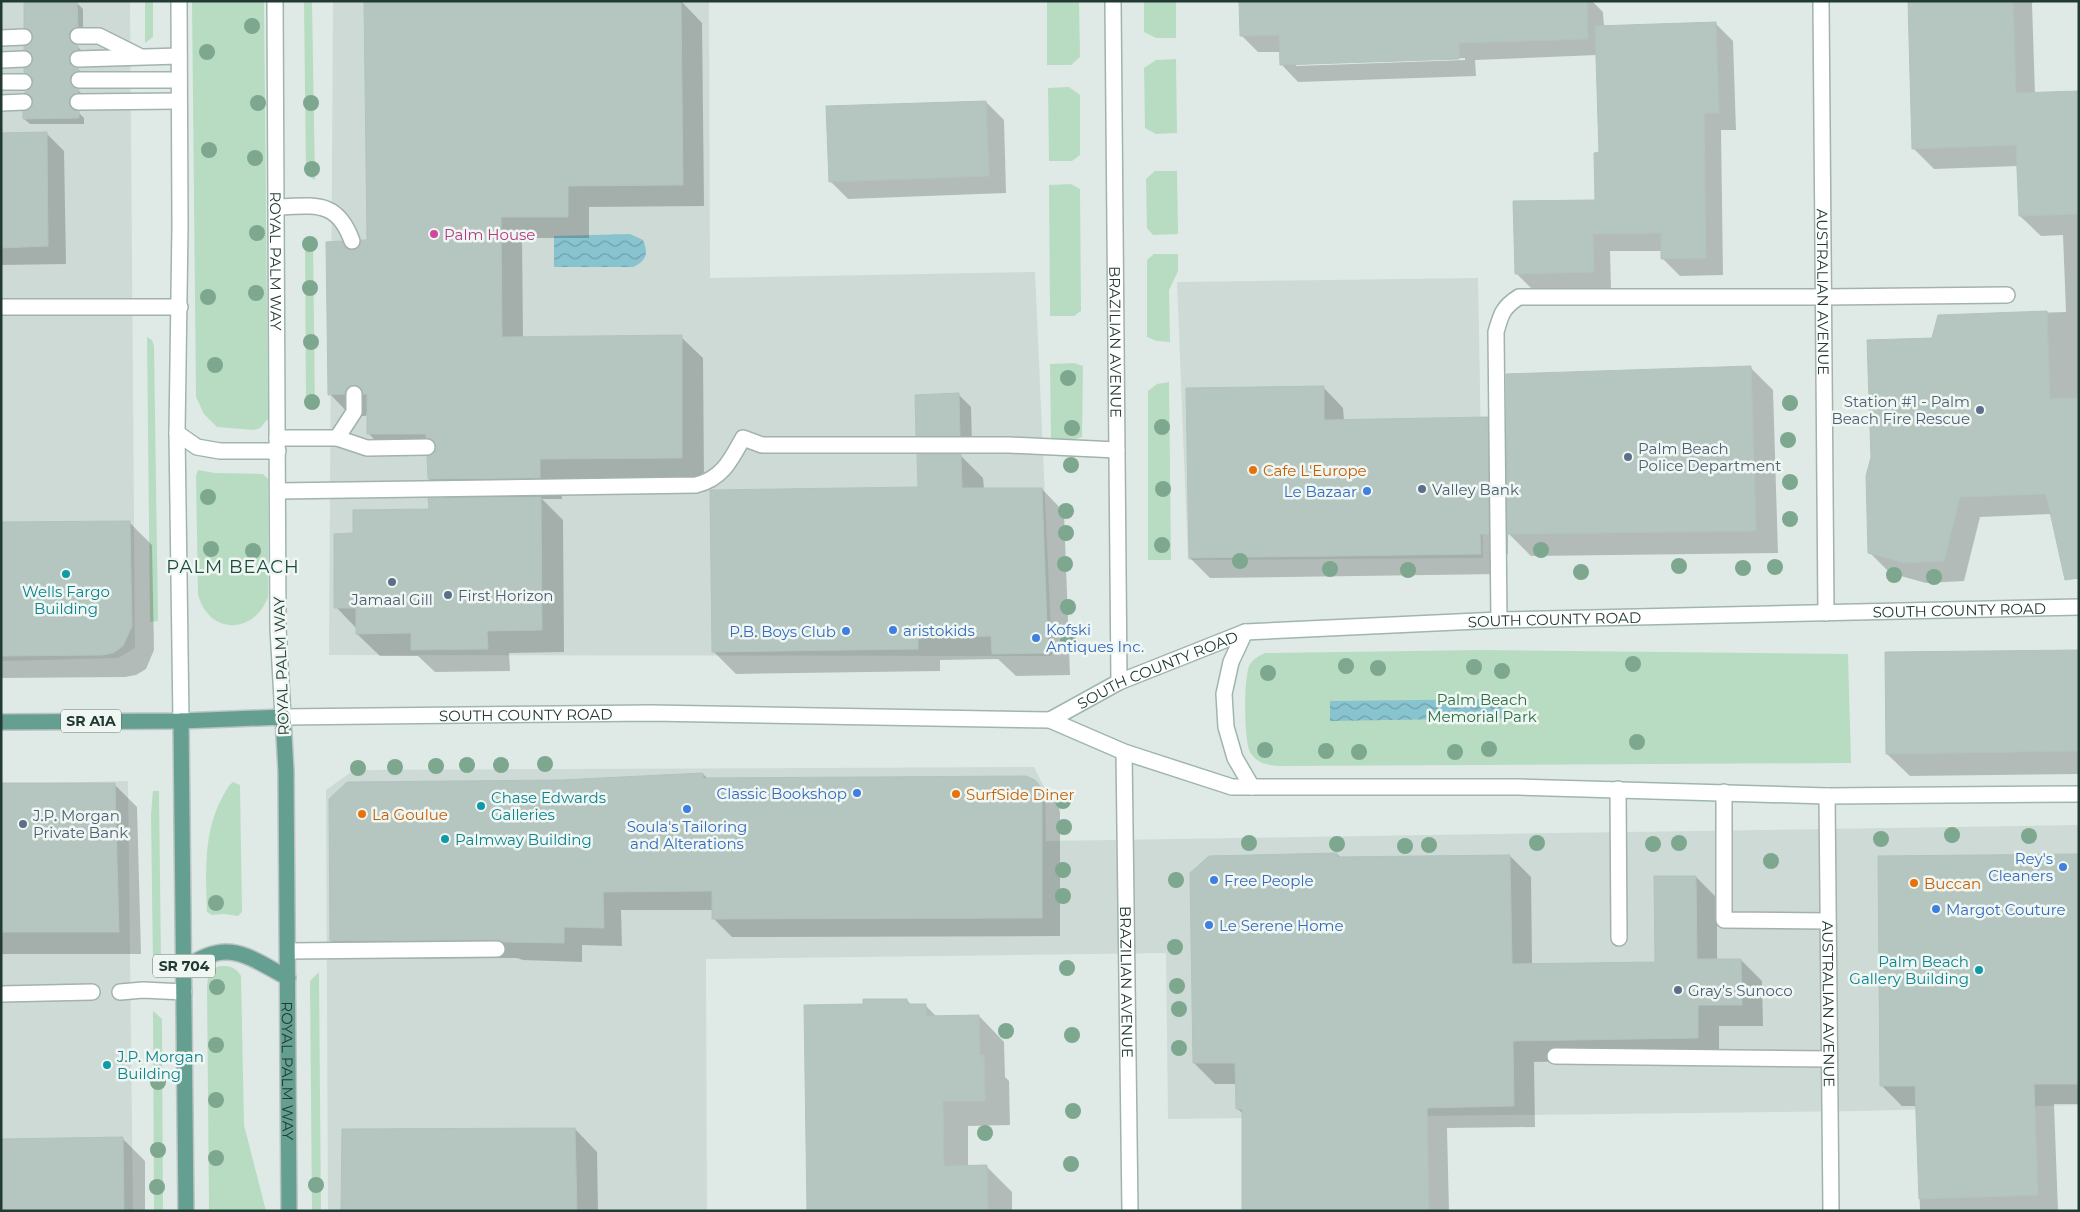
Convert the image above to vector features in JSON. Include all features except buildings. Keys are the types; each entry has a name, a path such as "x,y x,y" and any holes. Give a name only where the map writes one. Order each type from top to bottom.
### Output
{"main road":[{"name":"SOUTH COUNTY ROAD","path":"1,722 283,717"},
{"name":"ROYAL PALM WAY","path":"283,717 286,771 289,1211"},
{"name":"SR 704","path":"181,720 186,1211"},
{"path":"184,969 198,958 224,951 252,958 288,978"}],"street":[{"path":"179,1 180,307 177,434 181,720"},
{"name":"ROYAL PALM WAY","path":"275,1 278,628 283,717"},
{"name":"BRAZILIAN AVENUE","path":"1113,1 1119,682"},
{"name":"AUSTRALIAN AVENUE","path":"1821,1 1826,613"},
{"path":"78,36 99,36 141,57"},
{"path":"1,38 24,37"},
{"path":"78,59 179,56"},
{"path":"1,60 24,60"},
{"path":"79,80 179,80"},
{"path":"1,82 24,82"},
{"path":"78,102 179,101"},
{"path":"1,103 24,102"},
{"path":"276,207 305,206 332,211 343,221 352,241"},
{"path":"1499,620 1496,332 1500,318 1507,305 1519,297 2007,295"},
{"path":"1,307 180,307"},
{"path":"337,438 354,412 354,394"},
{"path":"177,434 197,447 220,451 337,438 367,448 426,447"},
{"path":"278,491 696,485 707,482 726,468 743,438 762,445 1009,445 1118,450"},
{"name":"SOUTH COUNTY ROAD","path":"1050,720 1119,682 1245,632 1499,620 2079,607"},
{"path":"1245,632 1231,662 1224,694 1226,727 1235,758 1252,787"},
{"name":"SOUTH COUNTY ROAD","path":"283,717 651,713 1050,720 1124,752 1232,787 1519,787 1826,796 2079,794"},
{"name":"BRAZILIAN AVENUE","path":"1124,752 1130,1211"},
{"path":"1618,789 1619,938"},
{"path":"1724,792 1724,920 1828,921"},
{"name":"AUSTRALIAN AVENUE","path":"1826,796 1830,1211"},
{"path":"288,951 497,950"},
{"path":"120,992 143,990 184,992"},
{"path":"1,994 92,992"},
{"path":"1555,1056 1829,1059"}],"shaded area":[{"path":"1,1 130,1 135,648 118,658 1,661"},
{"path":"333,1 709,1 710,278 1035,272 1052,656 329,655"},
{"path":"1478,278 1483,558 1188,560 1177,282"},
{"path":"1034,767 1045,789 1046,841 2079,825 2079,1105 1861,1111 1168,1119 1166,953 706,959 707,1211 328,1211 326,790 354,770"},
{"path":"128,781 133,1211 1,1211 1,784"}],"green space":[{"path":"145,1 153,1 153,37 145,43"},
{"path":"192,1 264,1 268,419 260,428 254,430 217,427 204,414 196,397"},
{"path":"304,1 312,1 315,180 306,175"},
{"path":"1047,1 1079,1 1080,57 1071,65 1047,65"},
{"path":"1144,1 1176,1 1176,38 1156,38 1144,32"},
{"path":"1176,59 1177,133 1156,134 1145,128 1144,68 1156,60"},
{"path":"1069,87 1080,95 1080,155 1072,161 1049,161 1048,88"},
{"path":"1155,171 1177,171 1178,234 1153,235 1147,228 1146,179"},
{"path":"1071,184 1080,189 1081,311 1074,316 1050,316 1049,185"},
{"path":"313,238 315,410 306,407 305,242"},
{"path":"1154,254 1178,254 1178,271 1169,290 1170,342 1157,341 1147,337 1147,260"},
{"path":"147,337 152,340 154,346 158,621 150,622"},
{"path":"1074,363 1083,366 1082,437 1051,440 1050,364"},
{"path":"1169,382 1171,560 1148,560 1148,391 1157,384"},
{"path":"198,470 215,473 263,474 268,479 268,597 253,618 242,624 221,623 211,617 203,607 198,594 196,476"},
{"name":"Palm Beach Memorial Park","path":"1481,650 1848,654 1851,763 1280,766 1259,761 1250,752 1246,735 1246,681 1250,664 1257,657 1265,653"},
{"path":"233,782 240,785 242,912 238,916 212,915 207,912 206,868 209,839 216,811 225,791"},
{"path":"153,791 159,791 161,961 153,968 151,814"},
{"path":"220,966 232,968 241,976 244,1125 266,1211 209,1211 207,986 210,973"},
{"path":"319,972 321,1211 312,1211 310,981"},
{"path":"153,1011 162,1019 163,1211 154,1211"}],"water":[{"path":"630,234 643,240 646,249 643,260 633,267 554,267 554,236"},
{"path":"1505,699 1506,718 1330,721 1330,701"}],"place":[{"name":"Palm House","path":"434,234"},
{"name":"Station #1 - Palm Beach Fire Rescue","path":"1980,410"},
{"name":"Palm Beach Police Department","path":"1628,457"},
{"name":"Cafe L'Europe","path":"1253,470"},
{"name":"Valley Bank","path":"1422,489"},
{"name":"Le Bazaar","path":"1367,491"},
{"name":"Wells Fargo Building","path":"66,574"},
{"name":"Jamaal Gill","path":"392,582"},
{"name":"First Horizon","path":"448,595"},
{"name":"aristokids","path":"893,630"},
{"name":"P.B. Boys Club","path":"846,631"},
{"name":"Kofski Antiques Inc.","path":"1036,638"},
{"name":"Classic Bookshop","path":"857,793"},
{"name":"SurfSide Diner","path":"956,794"},
{"name":"Chase Edwards Galleries","path":"481,806"},
{"name":"Soula's Tailoring and Alterations","path":"687,809"},
{"name":"La Goulue","path":"362,814"},
{"name":"J.P. Morgan Private Bank","path":"23,824"},
{"name":"Palmway Building","path":"445,839"},
{"name":"Rey's Cleaners","path":"2063,867"},
{"name":"Free People","path":"1214,880"},
{"name":"Buccan","path":"1914,883"},
{"name":"Margot Couture","path":"1936,909"},
{"name":"Le Serene Home","path":"1209,925"},
{"name":"Palm Beach Gallery Building","path":"1979,970"},
{"name":"Gray’s Sunoco","path":"1678,990"},
{"name":"J.P. Morgan Building","path":"107,1065"}],"district":[{"name":"PALM BEACH","path":"233,567"}]}
